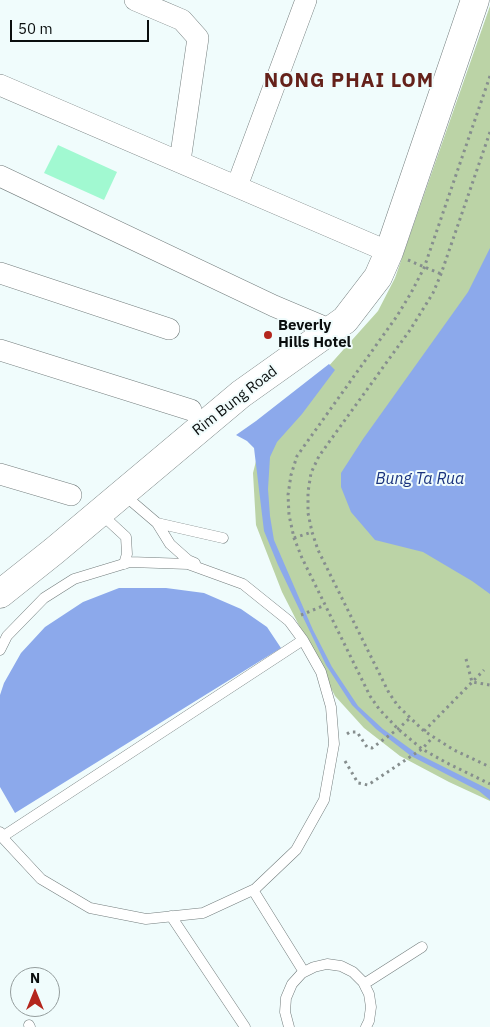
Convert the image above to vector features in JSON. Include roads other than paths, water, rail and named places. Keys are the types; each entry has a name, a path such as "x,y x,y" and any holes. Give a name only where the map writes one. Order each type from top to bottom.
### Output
{"main road":[{"name":"Rim Bung Road","path":"0,594 241,394 345,320 378,277 389,252 475,0"}],"street":[{"path":"134,0 182,20 198,38 180,161"},
{"path":"237,186 306,0"},
{"path":"0,85 389,252"},
{"path":"0,176 274,306 331,330"},
{"path":"0,274 169,329"},
{"path":"0,350 191,410"},
{"path":"0,474 71,495"}],"lane":[{"path":"122,493 157,523 176,551 188,560 228,579"},
{"path":"99,512 126,537 128,550 124,564"},
{"path":"157,523 223,538"},
{"path":"0,650 7,636 44,598 74,580 130,562 188,564 243,584 289,621 303,640 321,672 331,707 334,744 324,800 296,850 253,890 203,912 146,919 90,908 40,879 1,834 303,640"},
{"path":"253,890 304,972"},
{"path":"171,916 245,1027"},
{"path":"364,984 422,947"},
{"path":"289,1027 285,1012 286,998 292,984 304,972 314,966 327,964 341,966 353,972 364,984 369,994 371,1007 366,1027"}],"water":[{"name":"Bung Ta Rua","path":"490,248 490,594 423,552 375,540 351,512 341,487 341,473 363,439 468,292"},
{"path":"329,364 335,370 302,414 277,442 270,457 268,489 274,540 313,630 332,667 358,706 383,729 416,753 490,790 490,800 479,791 411,756 376,729 352,705 326,665 278,565 264,531 254,448 247,441 236,435"},
{"path":"119,588 166,588 204,593 241,609 267,627 281,648 15,813 0,787 0,695 4,683 21,653 45,627 83,602"}],"place":[{"name":"Beverly Hills Hotel","path":"268,335"}],"district":[{"name":"NONG PHAI LOM","path":"349,81"}]}
